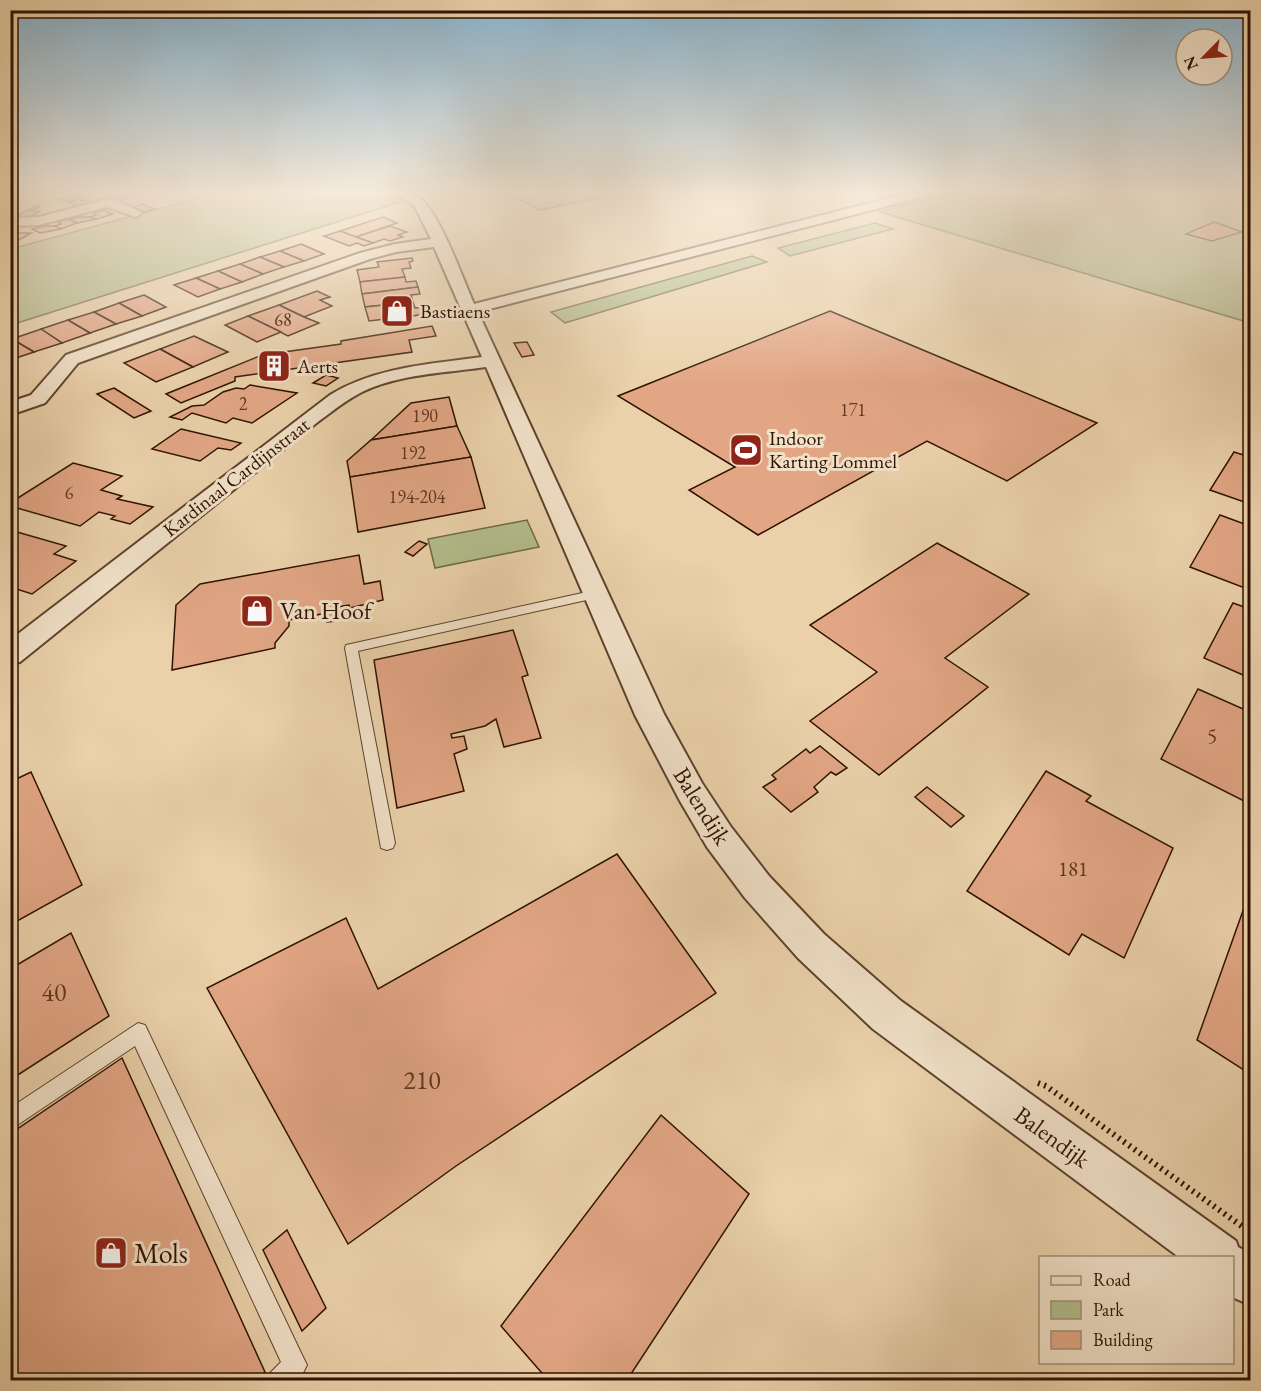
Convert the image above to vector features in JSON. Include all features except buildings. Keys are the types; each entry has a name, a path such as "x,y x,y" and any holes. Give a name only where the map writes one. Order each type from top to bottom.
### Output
{"street":[{"path":"10,409 38,399 72,359 365,256"},
{"name":"Balendijk","path":"446,256 650,715 691,792 719,837 757,887 811,946 887,1015 1218,1256"},
{"path":"468,310 676,256"},
{"name":"Kardinaal Cardijnstraat","path":"10,655 312,417 345,394 362,385 382,380 491,361"},
{"path":"1234,1269 1251,1281"}],"lane":[{"path":"387,843 351,648 597,594"},
{"path":"10,1120 138,1032 295,1365 279,1380"}],"path":[{"path":"1034,1082 1046,1086 1251,1232"}],"green space":[{"path":"11,256 229,256 11,325"},
{"path":"752,256 767,262 565,323 551,312"},
{"path":"1026,256 1250,256 1250,323"},
{"path":"527,520 539,547 435,568 428,539"}],"place":[{"name":"Bastiaens","path":"397,311"},
{"name":"Aerts","path":"274,366"},
{"name":"Indoor Karting Lommel","path":"746,450"},
{"name":"Van Hoof","path":"257,611"},
{"name":"Mols","path":"111,1253"}]}
